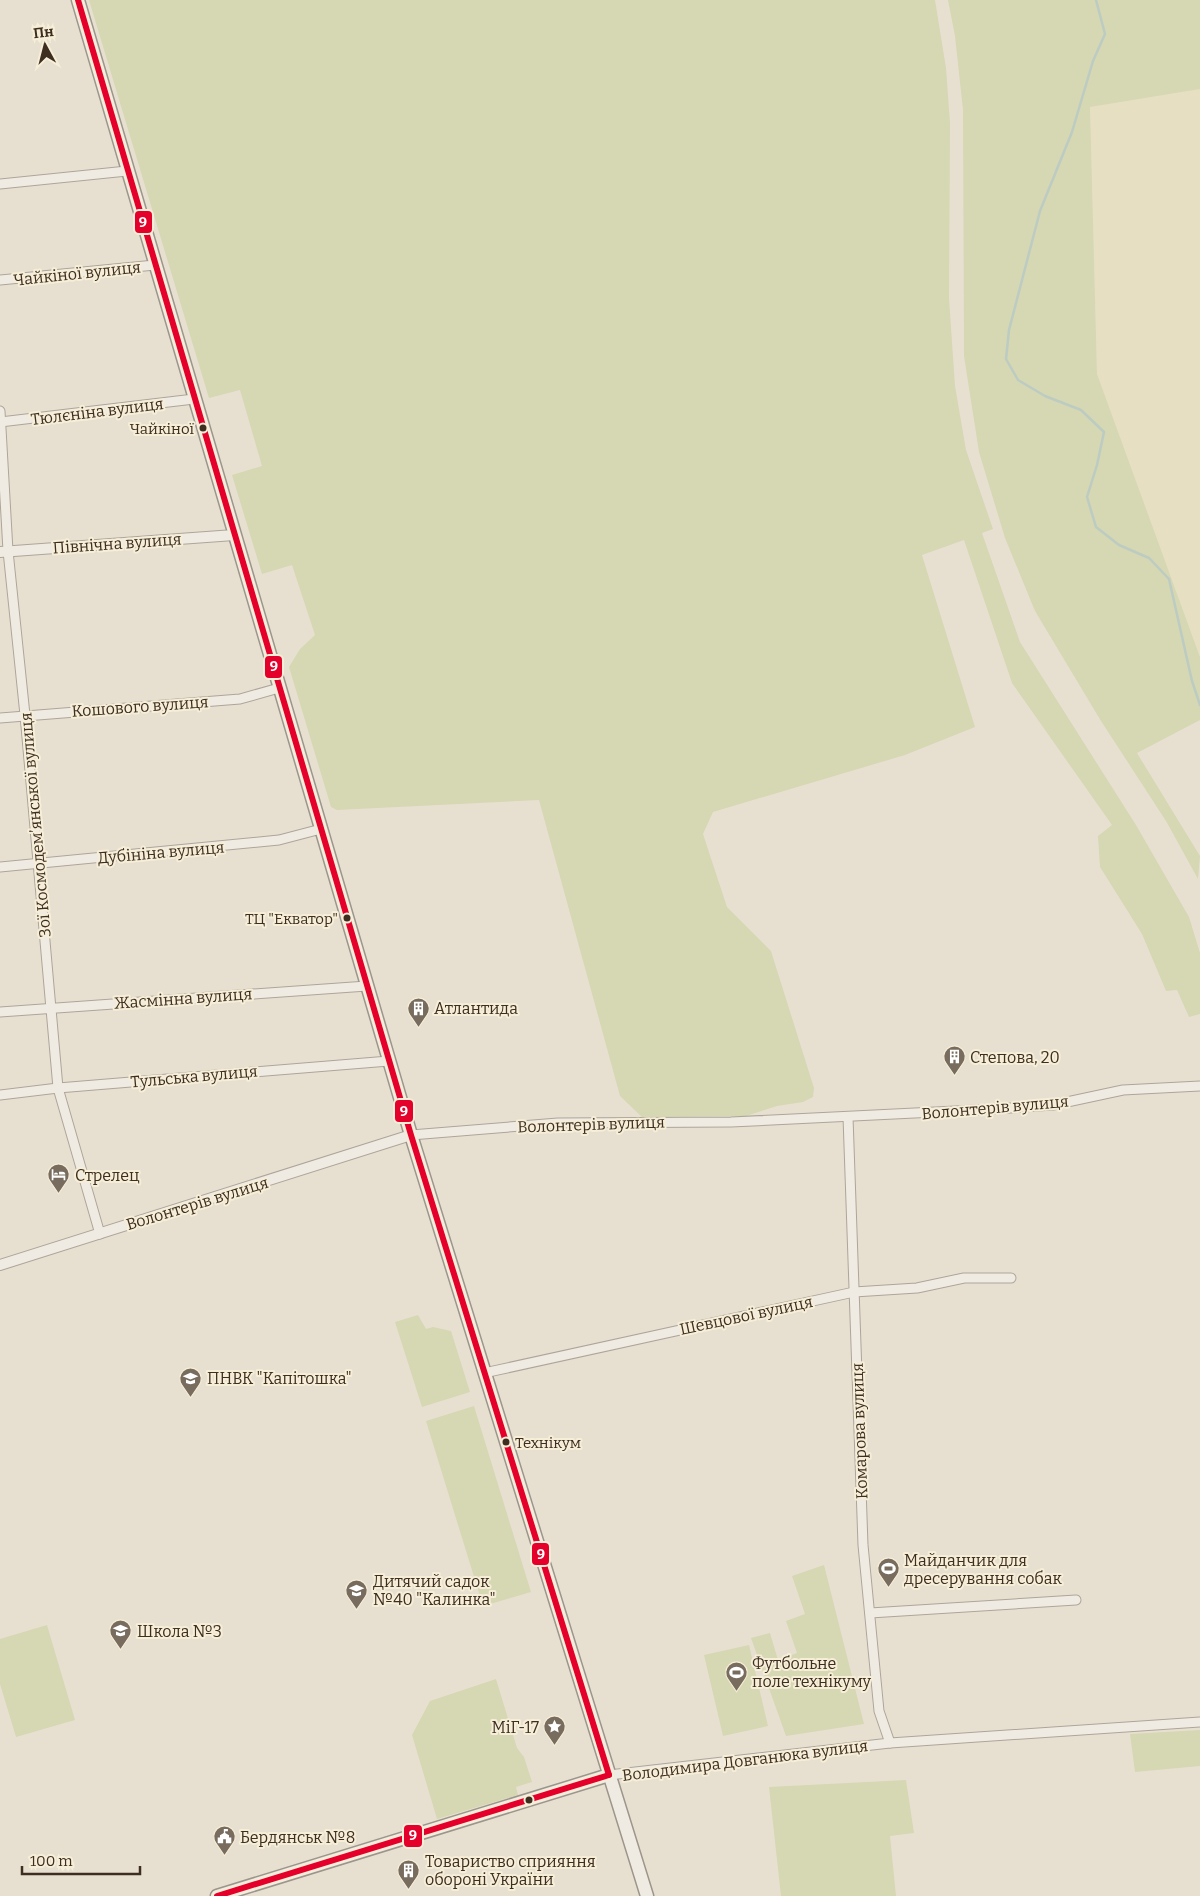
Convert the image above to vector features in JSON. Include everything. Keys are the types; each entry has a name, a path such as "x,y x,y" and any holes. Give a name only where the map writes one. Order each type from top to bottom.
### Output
{"main road":[{"path":"78,0 410,1135 647,1896"},
{"name":"Володимира Довганюка вулиця","path":"217,1896 609,1775"}],"street":[{"path":"0,184 127,171"},
{"name":"Чайкіної вулиця","path":"0,280 155,266"},
{"name":"Тюлєніна вулиця","path":"0,422 194,399"},
{"name":"Зої Космодем’янської вулиця","path":"0,411 4,552 26,716 58,1088 100,1234"},
{"name":"Північна вулиця","path":"4,552 234,535"},
{"name":"Кошового вулиця","path":"0,718 240,699 279,688"},
{"name":"Дубініна вулиця","path":"0,867 279,840 320,830"},
{"name":"Жасмінна вулиця","path":"0,1012 367,986"},
{"name":"Тульська вулиця","path":"0,1095 58,1088 388,1060"},
{"name":"Волонтерів вулиця","path":"0,1264 410,1135 558,1123 848,1118 1053,1105 1123,1090 1200,1086"},
{"name":"Комарова вулиця","path":"848,1118 863,1545 879,1711 890,1743"},
{"name":"Шевцової вулиця","path":"484,1373 854,1292 917,1288 964,1278 1011,1278"},
{"path":"870,1613 1076,1600"},
{"name":"Володимира Довганюка вулиця","path":"609,1775 890,1743 1200,1722"}],"shaded area":[{"path":"1200,89 1200,657 1097,374 1090,107"}],"green space":[{"path":"89,0 935,0 946,68 950,123 949,298 955,386 966,450 993,529 982,533 1020,642 1136,825 1189,917 1200,953 1200,1014 1189,1017 1177,990 1166,991 1142,934 1100,867 1098,836 1112,825 1012,683 964,540 922,555 975,727 905,755 713,812 703,834 727,907 771,951 814,1088 813,1097 803,1102 777,1106 746,1116 642,1117 620,1096 539,800 337,810 331,807 289,667 300,649 315,635 292,565 262,574 232,475 262,466 240,390 209,398"},
{"path":"948,0 1200,0 1200,89 1090,107 1097,374 1200,657 1200,720 1137,753 1200,856 1198,879 1166,821 1101,721 1035,611 1005,538 979,452 964,356 963,110 955,36"},
{"path":"418,1315 426,1329 433,1327 451,1331 470,1392 422,1407 395,1322"},
{"path":"474,1406 531,1592 483,1606 426,1421"},
{"path":"824,1565 864,1724 786,1736 751,1638 770,1633 778,1660 797,1653 786,1621 805,1614 792,1576"},
{"path":"47,1625 75,1720 16,1737 0,1684 0,1639"},
{"name":"Футбольне поле технікуму","path":"749,1645 768,1726 723,1736 704,1655"},
{"path":"496,1679 517,1748 524,1757 532,1782 516,1787 518,1795 437,1819 412,1735 430,1701"},
{"path":"1200,1730 1200,1766 1135,1772 1130,1734"},
{"path":"906,1780 914,1833 890,1836 896,1896 781,1896 769,1787"}],"waterway":[{"path":"1096,0 1105,34 1093,61 1072,132 1040,211 1009,330 1006,359 1018,380 1045,396 1081,410 1104,432 1097,465 1087,497 1096,527 1119,545 1149,558 1169,579 1192,681 1200,705"}],"transit line":[{"name":"9","path":"78,0 411,1135 609,1775"},
{"name":"9","path":"217,1896 609,1775"}],"place":[{"name":"Чайкіної","path":"203,428"},
{"name":"ТЦ \"Екватор\"","path":"347,918"},
{"name":"Атлантида","path":"418,1027"},
{"name":"Степова, 20","path":"954,1076"},
{"name":"Стрелец","path":"59,1194"},
{"name":"ПНВК \"Капітошка\"","path":"191,1397"},
{"name":"Технікум","path":"506,1442"},
{"name":"Майданчик для дресерування собак","path":"888,1588"},
{"name":"Дитячий садок №40 \"Калинка\"","path":"357,1609"},
{"name":"Школа №3","path":"121,1650"},
{"name":"Футбольне поле технікуму","path":"736,1691"},
{"name":"МіГ-17","path":"555,1746"},
{"name":"Бердянськ №8","path":"224,1856"},
{"name":"Товариство сприяння обороні України","path":"409,1889"}]}
